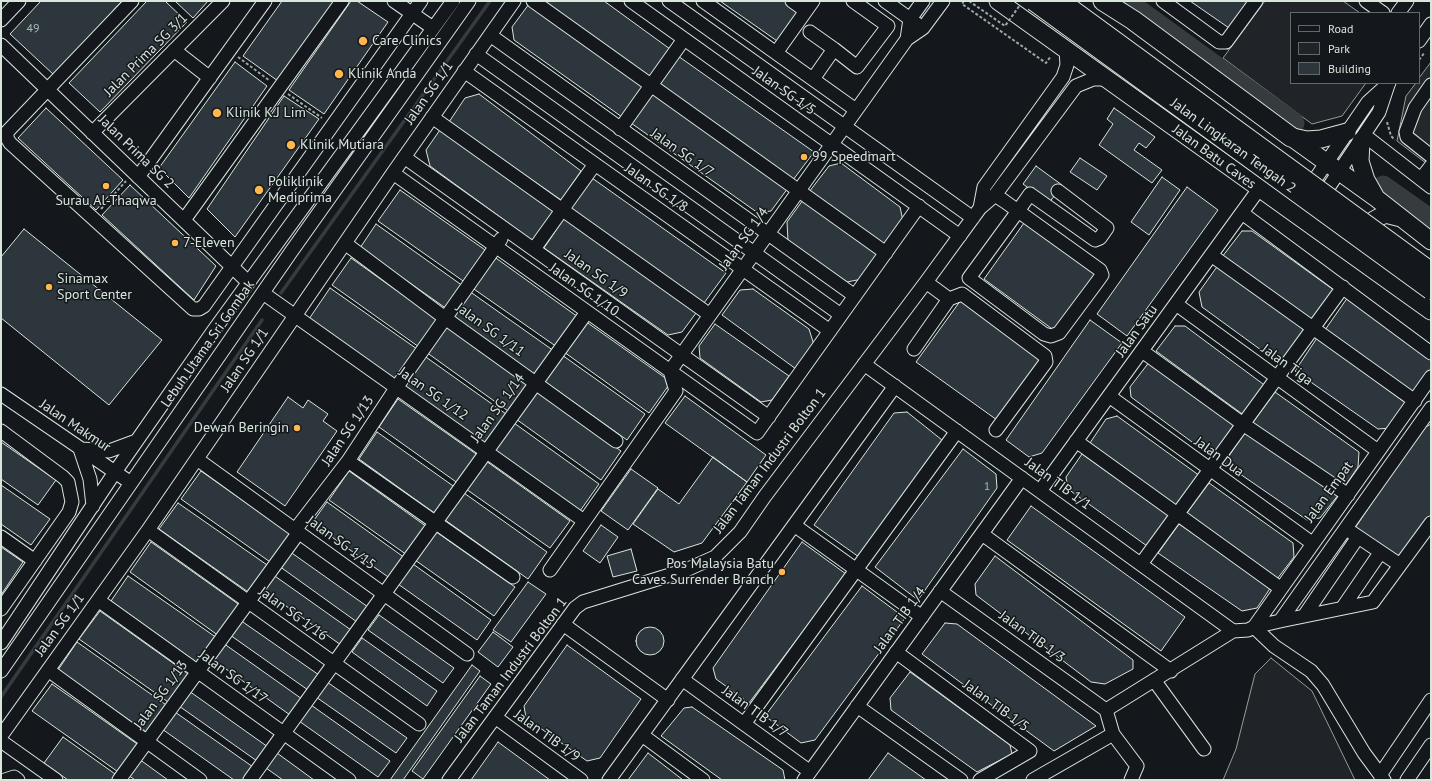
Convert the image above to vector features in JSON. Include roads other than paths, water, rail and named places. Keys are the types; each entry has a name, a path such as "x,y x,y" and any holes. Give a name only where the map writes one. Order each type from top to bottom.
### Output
{"highway":[{"name":"Jalan Lingkaran Tengah 2","path":"1034,1 1431,290"},
{"name":"Jalan Lingkaran Tengah 2","path":"1060,1 1431,272"},
{"path":"1103,1 1133,20 1291,137"}],"main road":[{"name":"Jalan Batu Caves","path":"998,1 1431,311"},
{"path":"1291,137 1307,140 1358,136 1360,161 1366,180 1376,198"},
{"path":"1291,137 1376,198 1431,241"},
{"path":"1370,268 1363,259 1362,250 1362,239 1366,228 1374,220 1385,214 1401,218"}],"street":[{"path":"1,20 19,1"},
{"path":"132,1 7,132 7,138 10,143 193,309 199,309 204,306 421,1"},
{"name":"Jalan Prima SG 3/1","path":"92,132 223,1"},
{"path":"136,175 210,78 265,1"},
{"path":"184,220 342,1"},
{"path":"394,1 433,28"},
{"name":"Lebuh Utama Sri Gombak","path":"433,28 444,1"},
{"name":"Lebuh Utama Sri Gombak","path":"1,642 136,441 248,282 453,1"},
{"name":"Lebuh Utama Sri Gombak","path":"1,671 130,483 469,1"},
{"name":"Lebuh Utama Sri Gombak","path":"444,38 476,1"},
{"name":"Jalan SG 1/1","path":"1,736 148,530 346,244 404,157 514,1"},
{"path":"533,1 886,253"},
{"name":"Jalan SG 1/5","path":"631,1 960,236"},
{"path":"669,1 844,126 977,213"},
{"path":"703,1 856,110"},
{"path":"776,53 810,6 792,1"},
{"path":"810,32 857,66 888,26 853,1"},
{"path":"885,1 923,28"},
{"name":"Jalan SG 1/4","path":"670,370 907,39 910,19 923,1"},
{"path":"907,39 923,28 943,1"},
{"path":"1163,1 1219,42 1226,42 1256,1"},
{"path":"1366,1 1382,12"},
{"path":"1399,12 1407,1"},
{"path":"1420,39 1431,24"},
{"name":"Jalan SG 1/7","path":"490,35 855,296"},
{"path":"620,129 684,39"},
{"name":"Jalan Prima SG 2","path":"1,46 248,282"},
{"path":"813,79 834,49"},
{"path":"174,50 210,78"},
{"name":"Jalan Taman Industri Bolton 1","path":"977,213 984,187 1063,77 1067,65 1066,50"},
{"path":"476,54 841,315"},
{"name":"Jalan SG 1/8","path":"464,71 830,331"},
{"name":"Jalan Taman Industri Bolton 1","path":"453,778 495,717 563,624 575,608 582,602 686,570 715,557 740,532 977,213 996,194 1076,86 1093,79 1105,79"},
{"path":"1299,217 1333,167 1358,136 1368,102 1388,84"},
{"path":"1431,85 1416,108 1406,132 1407,137 1431,156"},
{"path":"432,117 710,315"},
{"path":"1358,136 1426,183 1431,166"},
{"name":"Jalan SG 1/9","path":"404,157 769,417"},
{"path":"534,249 595,164"},
{"name":"Jalan SG 1/10","path":"393,173 757,433 769,417"},
{"name":"Jalan Satu","path":"1040,491 1259,189"},
{"path":"996,194 1018,211 1100,270 1102,275 1059,333 1051,336 1044,334 969,278 1018,211 1030,194 1096,240 1100,238 1106,228 1058,191"},
{"path":"769,417 919,206"},
{"path":"1242,213 1431,353"},
{"name":"Jalan SG 1/13","path":"119,780 348,461 396,388 507,230"},
{"name":"Jalan SG 1/11","path":"346,244 445,318 616,441"},
{"path":"1211,255 1415,401"},
{"path":"926,282 949,299"},
{"path":"1141,564 1342,287"},
{"name":"Jalan SG 1/12","path":"263,293 584,521"},
{"path":"914,349 949,299 962,294 1045,356 1046,362 996,430"},
{"name":"Jalan Tiga","path":"1176,304 1378,451"},
{"name":"Jalan SG 1/14","path":"250,780 587,312"},
{"path":"1142,351 1243,424 1348,495"},
{"name":"Jalan TIB 1/1","path":"864,364 1233,631"},
{"path":"550,570 676,391 670,370"},
{"name":"Jalan Empat","path":"1254,627 1280,588 1431,377"},
{"path":"609,780 895,386"},
{"name":"Jalan Makmur","path":"1,394 130,483"},
{"name":"Jalan Dua","path":"1109,396 1312,543"},
{"path":"1280,620 1431,408"},
{"path":"1,431 63,477 68,482 72,502 70,512 1,610"},
{"path":"744,724 957,431"},
{"path":"93,506 90,479 80,449 108,451 136,441"},
{"path":"1076,441 1280,588"},
{"name":"Jalan SG 1/15","path":"197,459 467,654"},
{"path":"348,461 513,577"},
{"name":"Jalan TIB 1/4","path":"806,776 1022,478"},
{"path":"1131,780 1137,766 1113,734 1106,710 1233,631 1248,630 1280,620 1373,602 1431,523"},
{"path":"794,525 922,617"},
{"path":"1345,527 1400,565"},
{"name":"Jalan SG 1/16","path":"148,530 418,724"},
{"path":"982,534 1171,670"},
{"path":"1,537 35,561"},
{"path":"1304,616 1358,537"},
{"path":"1343,607 1380,552"},
{"name":"Jalan TIB 1/3","path":"940,591 1106,710"},
{"name":"Jalan SG 1/17","path":"98,600 349,780"},
{"path":"563,624 668,700"},
{"path":"1254,627 1274,646 1311,671 1323,685 1364,753 1382,778 1431,700"},
{"name":"Jalan TIB 1/5","path":"896,652 1030,751 980,780"},
{"path":"48,670 200,780"},
{"name":"Jalan TIB 1/7","path":"682,679 744,724 806,776"},
{"path":"1154,680 1204,750"},
{"path":"856,706 961,780"},
{"name":"Jalan TIB 1/9","path":"495,717 581,780"},
{"path":"1033,780 1113,734"},
{"path":"642,735 703,780"},
{"path":"1,741 56,780"},
{"path":"1407,780 1431,745"},
{"path":"5,780 14,778 18,780"}],"waterway":[{"path":"281,293 490,1"},
{"path":"1126,1 1294,123"},
{"path":"1383,186 1431,220"},
{"path":"1,697 262,320"}],"place":[{"name":"Care Clinics","path":"363,41"},
{"name":"Klinik Anda","path":"339,74"},
{"name":"Klinik K.J Lim","path":"217,113"},
{"name":"Klinik Mutiara","path":"291,145"},
{"name":"99 Speedmart","path":"804,157"},
{"name":"Surau Al-Thaqwa","path":"106,186"},
{"name":"Poliklinik Mediprima","path":"259,190"},
{"name":"7-Eleven","path":"175,243"},
{"name":"Sinamax Sport Center","path":"49,287"},
{"name":"Dewan Beringin","path":"297,428"},
{"name":"Pos Malaysia Batu Caves Surrender Branch","path":"782,572"}]}
